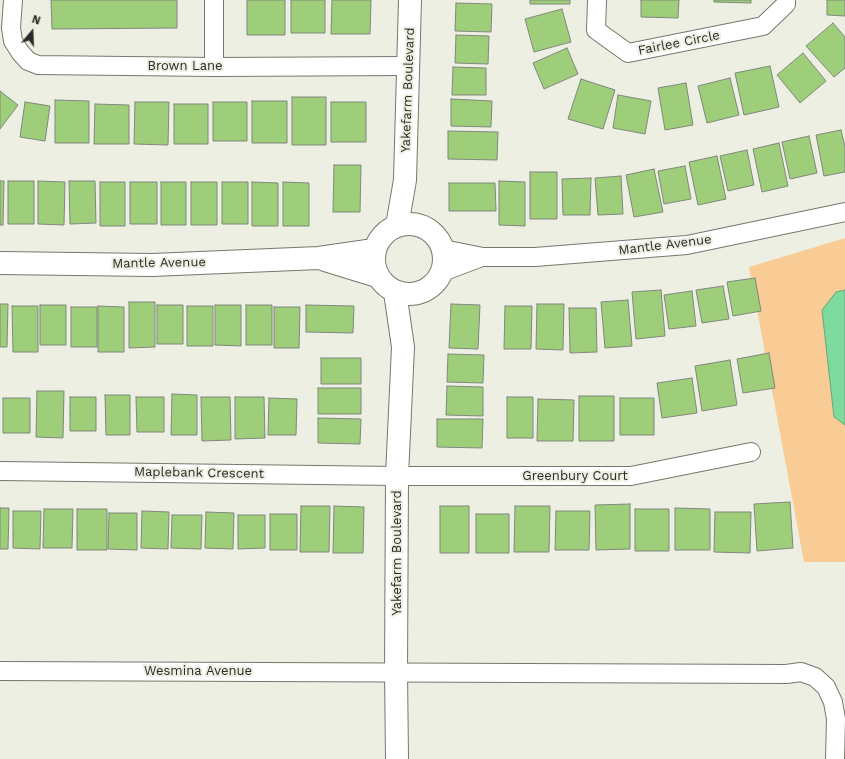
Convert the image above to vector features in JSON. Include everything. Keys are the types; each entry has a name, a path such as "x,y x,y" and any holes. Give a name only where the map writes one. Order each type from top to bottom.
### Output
{"street":[{"name":"Brown Lane","path":"13,0 11,28 13,41 28,61 38,65 214,67 409,66"},
{"path":"214,0 214,67"},
{"name":"Yakefarm Boulevard","path":"406,225 405,180 410,0"},
{"name":"Fairlee Circle","path":"598,0 596,30 628,53 763,26 786,4 786,0"},
{"name":"Mantle Avenue","path":"443,249 483,257 535,257 687,245 845,212"},
{"path":"406,225 424,227 432,232 439,240 443,249 444,260 442,272 436,282 427,290 405,293 385,285 377,276 374,268 374,250 379,240 387,231 406,225"},
{"name":"Mantle Avenue","path":"0,263 152,265 319,258 374,250"},
{"name":"Mantle Avenue","path":"442,272 483,257"},
{"name":"Mantle Avenue","path":"319,258 377,276"},
{"name":"Yakefarm Boulevard","path":"397,759 397,476 405,293"},
{"name":"Greenbury Court","path":"397,476 631,476 751,452"},
{"name":"Maplebank Crescent","path":"0,471 397,476"},
{"name":"Wesmina Avenue","path":"0,671 786,674 801,672 815,677 826,687 833,702 836,719 835,759"}],"shaded area":[{"path":"845,238 845,562 804,562 749,267"},
{"path":"845,290 845,425 834,417 822,310 836,292"}],"building":[{"path":"51,0 177,0 177,28 52,29"},
{"path":"247,0 285,0 285,35 247,35"},
{"path":"291,0 325,0 325,33 291,33"},
{"path":"332,0 371,0 370,34 331,34"},
{"path":"530,0 570,0 570,4 530,4"},
{"path":"641,0 679,0 678,18 641,17"},
{"path":"714,0 751,0 751,3 714,2"},
{"path":"827,0 845,0 845,16 827,15"},
{"path":"456,3 492,4 491,32 455,31"},
{"path":"562,9 571,42 534,52 525,19"},
{"path":"833,23 845,37 845,68 834,77 806,46"},
{"path":"456,35 489,36 488,64 455,63"},
{"path":"567,48 578,74 544,89 533,63"},
{"path":"803,53 826,81 800,103 777,75"},
{"path":"770,66 779,107 744,115 735,73"},
{"path":"453,67 486,68 486,95 452,95"},
{"path":"730,78 739,115 707,123 698,86"},
{"path":"581,79 615,90 603,129 568,119"},
{"path":"686,83 693,125 665,130 658,88"},
{"path":"0,91 18,105 0,129"},
{"path":"618,95 651,101 645,134 613,128"},
{"path":"292,97 326,97 326,145 292,145"},
{"path":"451,99 492,101 491,127 451,126"},
{"path":"55,100 89,101 89,143 55,143"},
{"path":"252,101 287,101 287,143 252,143"},
{"path":"25,102 50,106 45,141 20,137"},
{"path":"135,102 169,102 168,145 134,144"},
{"path":"213,102 247,102 247,141 213,141"},
{"path":"331,102 366,102 366,142 331,142"},
{"path":"95,104 129,105 129,144 94,144"},
{"path":"174,104 208,104 208,144 174,144"},
{"path":"841,130 845,147 845,172 824,176 816,135"},
{"path":"448,131 498,132 497,160 448,159"},
{"path":"809,136 817,173 790,179 782,142"},
{"path":"779,143 788,186 762,192 753,149"},
{"path":"747,150 754,185 728,191 720,156"},
{"path":"717,156 726,199 698,205 689,162"},
{"path":"334,165 361,165 360,212 333,212"},
{"path":"685,166 691,199 664,204 658,171"},
{"path":"654,169 663,212 634,217 626,175"},
{"path":"530,172 557,172 557,219 530,219"},
{"path":"621,176 623,214 598,215 595,178"},
{"path":"591,178 590,215 563,215 562,179"},
{"path":"0,181 4,181 3,225 0,225"},
{"path":"8,181 34,181 34,224 8,224"},
{"path":"38,181 65,182 64,225 38,224"},
{"path":"69,181 95,181 96,223 70,224"},
{"path":"499,181 525,182 525,226 499,225"},
{"path":"100,182 125,182 125,226 100,226"},
{"path":"130,182 157,182 157,224 130,224"},
{"path":"161,182 186,182 186,225 161,225"},
{"path":"191,182 217,182 217,225 191,225"},
{"path":"222,182 248,182 248,224 222,224"},
{"path":"252,182 278,183 278,226 252,226"},
{"path":"283,182 309,183 309,226 283,226"},
{"path":"449,183 495,183 496,211 449,211"},
{"path":"755,278 761,311 733,316 727,282"},
{"path":"723,286 729,319 702,323 696,290"},
{"path":"661,290 665,336 636,339 632,292"},
{"path":"692,291 696,326 669,329 664,295"},
{"path":"628,300 632,346 605,348 601,302"},
{"path":"129,302 155,302 155,347 129,348"},
{"path":"0,304 8,304 7,347 0,347"},
{"path":"451,304 480,305 478,349 449,348"},
{"path":"537,304 564,304 563,350 536,349"},
{"path":"40,305 66,305 66,345 40,345"},
{"path":"157,305 183,305 183,344 157,344"},
{"path":"215,305 241,305 241,346 215,345"},
{"path":"246,305 272,305 272,345 246,345"},
{"path":"306,305 354,306 353,333 306,332"},
{"path":"12,306 38,306 38,352 13,352"},
{"path":"98,306 124,307 124,352 98,352"},
{"path":"187,306 213,306 213,346 187,346"},
{"path":"505,306 532,306 531,349 504,349"},
{"path":"71,307 97,307 97,347 71,347"},
{"path":"274,307 300,307 299,348 274,348"},
{"path":"569,308 596,308 597,352 570,353"},
{"path":"769,353 775,388 743,393 737,359"},
{"path":"448,354 484,355 483,383 447,382"},
{"path":"321,358 361,358 361,384 321,384"},
{"path":"730,360 737,405 702,411 695,366"},
{"path":"692,378 697,413 662,418 657,383"},
{"path":"447,386 483,387 483,416 446,415"},
{"path":"318,388 361,388 361,414 318,414"},
{"path":"37,391 64,391 63,438 36,437"},
{"path":"172,394 197,395 197,435 171,435"},
{"path":"105,395 130,395 130,435 106,435"},
{"path":"579,396 614,396 614,441 579,441"},
{"path":"70,397 96,397 96,431 70,431"},
{"path":"136,397 164,397 164,432 137,432"},
{"path":"201,397 230,397 231,440 202,441"},
{"path":"235,397 264,397 265,438 235,439"},
{"path":"507,397 533,397 533,438 507,438"},
{"path":"3,398 30,398 30,433 3,433"},
{"path":"269,398 297,399 296,435 268,435"},
{"path":"620,398 654,398 654,435 620,435"},
{"path":"538,399 574,400 573,441 537,441"},
{"path":"318,418 361,419 360,444 318,443"},
{"path":"437,419 483,419 482,448 437,447"},
{"path":"790,502 793,548 757,551 754,504"},
{"path":"630,504 630,549 596,550 595,505"},
{"path":"301,506 330,506 329,552 300,552"},
{"path":"334,506 364,507 363,553 333,553"},
{"path":"440,506 469,506 469,553 440,553"},
{"path":"515,506 550,506 549,552 514,552"},
{"path":"0,508 9,508 8,549 0,549"},
{"path":"675,508 710,509 710,550 675,550"},
{"path":"44,509 73,509 72,548 43,548"},
{"path":"77,509 107,509 107,550 77,550"},
{"path":"635,509 669,509 669,551 635,551"},
{"path":"13,511 41,511 40,549 13,548"},
{"path":"142,511 169,512 168,549 141,548"},
{"path":"556,511 590,511 589,550 555,550"},
{"path":"206,512 234,513 233,549 205,548"},
{"path":"715,512 751,512 750,553 714,552"},
{"path":"109,513 137,513 137,550 108,549"},
{"path":"270,514 297,514 297,550 270,550"},
{"path":"476,514 509,514 509,553 476,553"},
{"path":"172,515 202,515 201,549 171,548"},
{"path":"238,515 265,515 265,548 238,549"}]}
